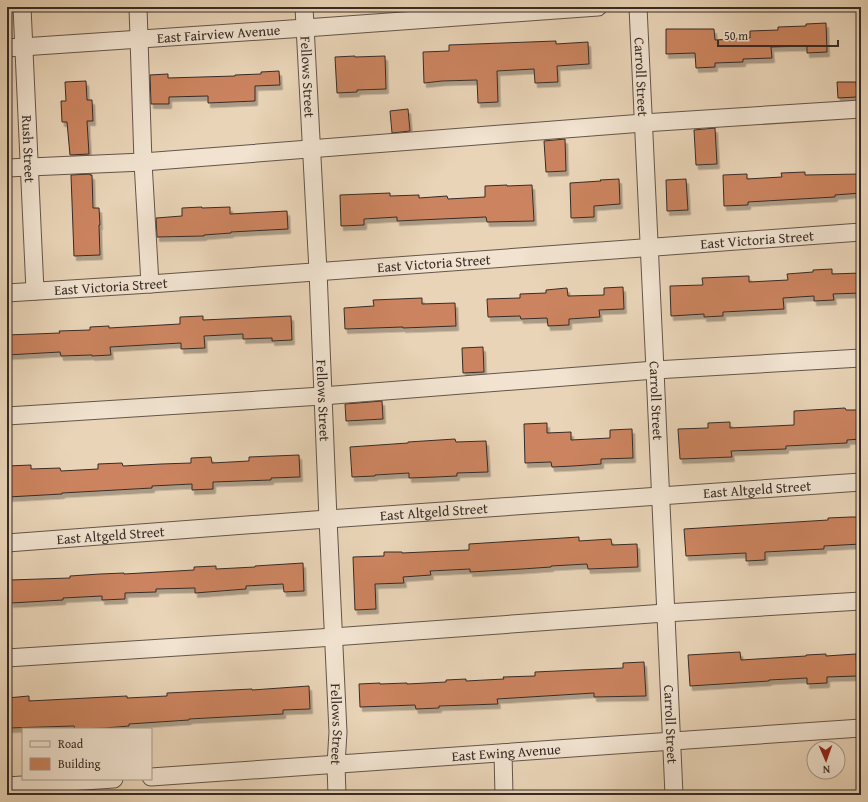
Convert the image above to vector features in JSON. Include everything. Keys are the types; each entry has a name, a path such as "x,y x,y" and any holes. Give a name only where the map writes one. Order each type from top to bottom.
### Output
{"street":[{"name":"Rush Street","path":"22,7 35,291"},
{"path":"138,7 143,162 150,284"},
{"name":"Fellows Street","path":"304,7 318,271 322,396 338,732 336,764 337,795"},
{"name":"East Fairview Avenue","path":"7,48 598,7"},
{"name":"Carroll Street","path":"638,7 674,795"},
{"path":"7,168 143,162 643,123 861,110"},
{"name":"East Victoria Street","path":"7,293 150,284 861,232"},
{"path":"7,416 322,396 655,370 861,358"},
{"name":"East Altgeld Street","path":"7,543 861,482"},
{"path":"7,658 861,601"},
{"name":"East Ewing Avenue","path":"152,777 861,728"},
{"path":"503,753 504,795"},
{"path":"9,789 104,780"}],"building":[{"path":"826,23 827,52 807,53 807,46 771,47 772,58 743,59 743,62 715,63 715,67 696,68 695,53 666,54 666,29 714,29 715,40 750,38 750,31 778,30 778,27 806,26 806,24"},
{"path":"556,41 556,44 588,42 589,64 557,66 558,82 535,83 534,69 497,71 498,102 478,103 477,80 424,83 423,52 449,51 449,45"},
{"path":"385,56 386,89 357,90 357,92 337,93 335,57"},
{"path":"279,71 280,85 255,86 255,101 208,103 208,96 169,97 169,104 151,104 150,75 168,74 168,78 235,76"},
{"path":"86,81 87,100 92,100 93,121 87,121 89,154 70,155 67,122 62,122 61,101 66,101 65,82"},
{"path":"837,82 856,82 857,97 838,98"},
{"path":"408,109 410,131 392,133 390,111"},
{"path":"715,128 717,164 696,165 694,130"},
{"path":"565,139 566,171 546,172 544,141"},
{"path":"805,172 805,175 861,174 861,193 835,195 835,197 748,202 748,205 724,206 723,175 747,174 747,179 782,177 781,173"},
{"path":"71,175 92,175 93,208 99,208 100,255 74,256"},
{"path":"619,179 620,204 594,206 594,217 571,218 570,183"},
{"path":"686,179 688,210 667,211 666,180"},
{"path":"532,185 534,221 487,222 486,217 397,221 397,217 364,219 364,225 341,226 340,195 390,193 390,196 419,195 419,198 447,196 448,199 485,197 485,186"},
{"path":"230,207 230,214 287,211 288,229 231,232 204,236 157,237 156,218 182,216 182,208"},
{"path":"832,269 832,274 861,273 861,293 833,294 834,300 814,301 814,296 783,298 784,309 723,312 723,316 704,317 704,314 671,316 670,286 703,285 702,278 749,276 749,282 788,280 787,274"},
{"path":"623,287 624,309 599,310 600,317 569,319 569,325 548,326 547,318 521,319 520,316 488,317 487,299 520,298 520,294 546,293 546,290 567,288 568,296 604,295 604,288"},
{"path":"422,298 422,304 455,303 456,326 345,329 344,308 374,306 373,300"},
{"path":"203,316 203,320 291,316 292,340 272,341 272,338 243,339 243,334 204,336 205,348 181,349 181,343 110,347 111,355 61,356 60,352 7,355 7,335 60,333 59,331 90,330 90,327 109,326 109,328 180,324 180,317"},
{"path":"483,347 484,372 463,373 462,348"},
{"path":"382,401 383,419 346,421 345,404"},
{"path":"845,408 846,410 861,410 861,439 847,440 847,443 786,446 786,449 731,451 732,457 680,459 678,429 708,428 708,423 730,422 730,428 794,425 794,411"},
{"path":"547,423 547,433 571,432 571,440 610,438 610,430 632,429 633,458 601,459 601,464 552,467 551,462 525,463 524,424"},
{"path":"455,439 456,442 486,441 488,472 457,473 457,476 409,478 409,473 352,477 350,447"},
{"path":"299,455 300,477 271,478 271,480 213,482 213,489 192,490 192,484 8,497 7,466 31,465 31,469 60,468 61,471 98,469 98,464 122,463 123,466 191,463 191,458 211,457 212,463 249,461 249,457"},
{"path":"861,517 861,544 824,546 824,549 765,552 765,560 746,561 746,553 686,556 684,529 828,520 828,518"},
{"path":"579,537 579,541 611,539 612,545 637,544 638,567 588,569 587,564 470,572 470,569 430,571 431,575 403,577 404,583 375,584 376,609 355,610 353,557 384,556 384,552 402,553 469,550 469,544"},
{"path":"303,563 304,591 284,592 283,584 246,586 246,589 195,593 195,588 156,589 156,592 125,593 125,599 102,600 102,596 11,603 10,580 70,578 70,576 100,574 194,570 194,567 216,566 216,569"},
{"path":"740,652 741,660 806,655 826,654 826,656 856,654 857,676 827,677 827,683 807,684 807,678 690,686 688,655"},
{"path":"644,662 646,696 594,697 594,693 497,699 498,704 439,706 439,708 416,709 415,705 360,707 359,684 407,684 446,682 446,680 466,679 466,681 504,679 503,677 535,676 535,672 623,668 623,663"},
{"path":"309,686 310,709 283,710 283,714 189,719 129,724 129,726 105,728 75,728 74,726 8,728 7,698 29,696 29,701 127,696 127,698 167,696 167,693"}]}
